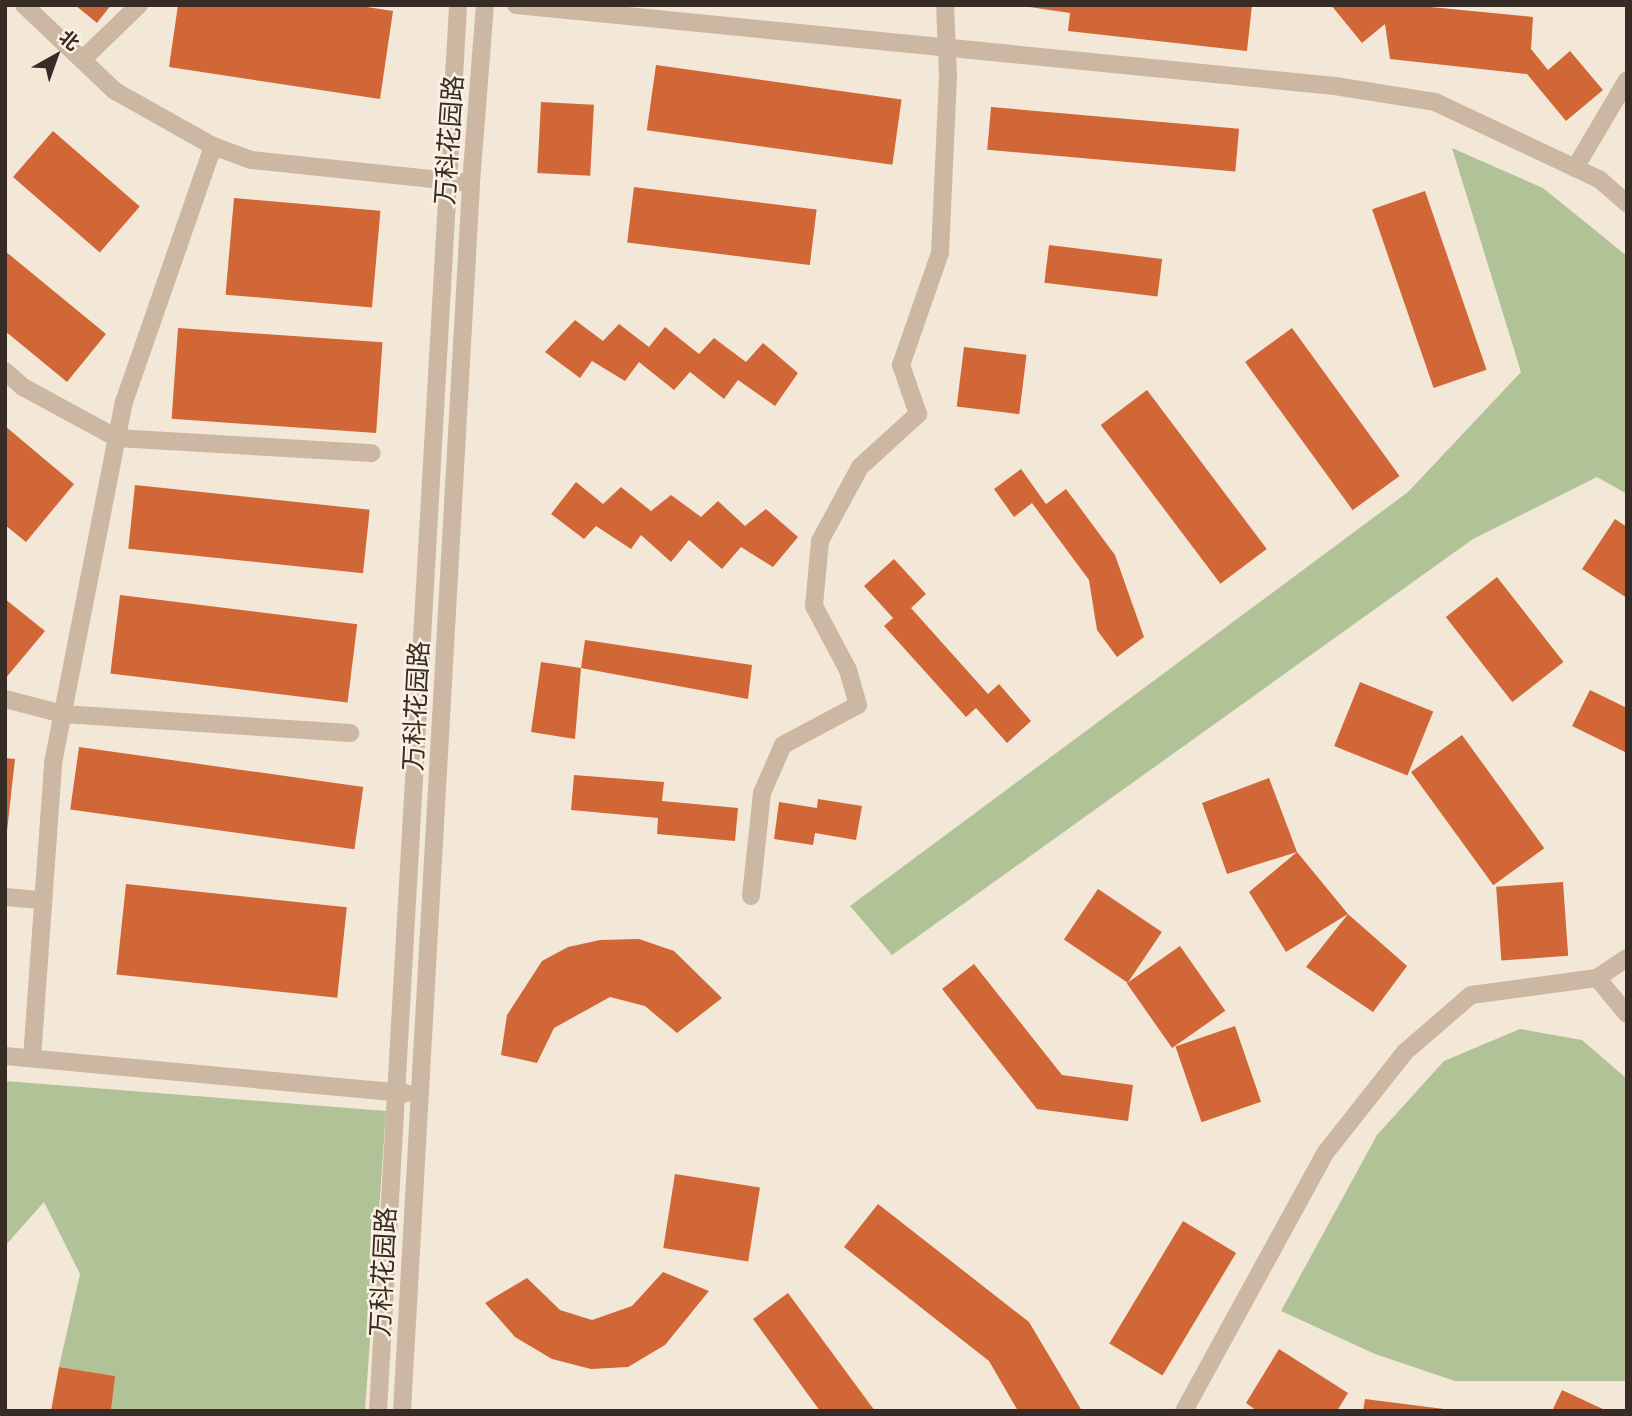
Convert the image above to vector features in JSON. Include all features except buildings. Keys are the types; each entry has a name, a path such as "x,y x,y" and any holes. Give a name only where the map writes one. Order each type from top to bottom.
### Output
{"street":[{"path":"24,5 115,91 213,146 251,160 471,183"},
{"path":"82,60 139,5"},
{"name":"万科花园路","path":"378,1411 445,179 458,5"},
{"name":"万科花园路","path":"402,1411 471,183 485,5"},
{"path":"516,5 947,50 1335,86 1435,102 1599,179 1627,203"},
{"path":"751,896 762,793 783,745 858,705 848,670 814,606 820,541 860,467 918,414 901,365 940,253 946,5"},
{"path":"1575,168 1627,80"},
{"path":"32,1058 53,763 124,402 213,146"},
{"path":"5,371 23,387 117,438 372,453"},
{"path":"5,699 63,714 350,733"},
{"path":"5,897 43,900"},
{"path":"1184,1411 1326,1152 1405,1052 1471,995 1597,978 1627,958"},
{"path":"1597,978 1627,1014"},
{"path":"5,1056 420,1094"}],"green space":[{"path":"1452,148 1543,188 1627,256 1627,494 1597,477 1473,539 892,955 850,906 1408,492 1521,372"},
{"path":"1520,1029 1582,1040 1627,1079 1627,1381 1455,1381 1375,1354 1281,1311 1377,1135 1444,1061"},
{"path":"5,1081 386,1111 365,1411 111,1411 114,1376 59,1367 80,1274 44,1202 5,1246"}]}
